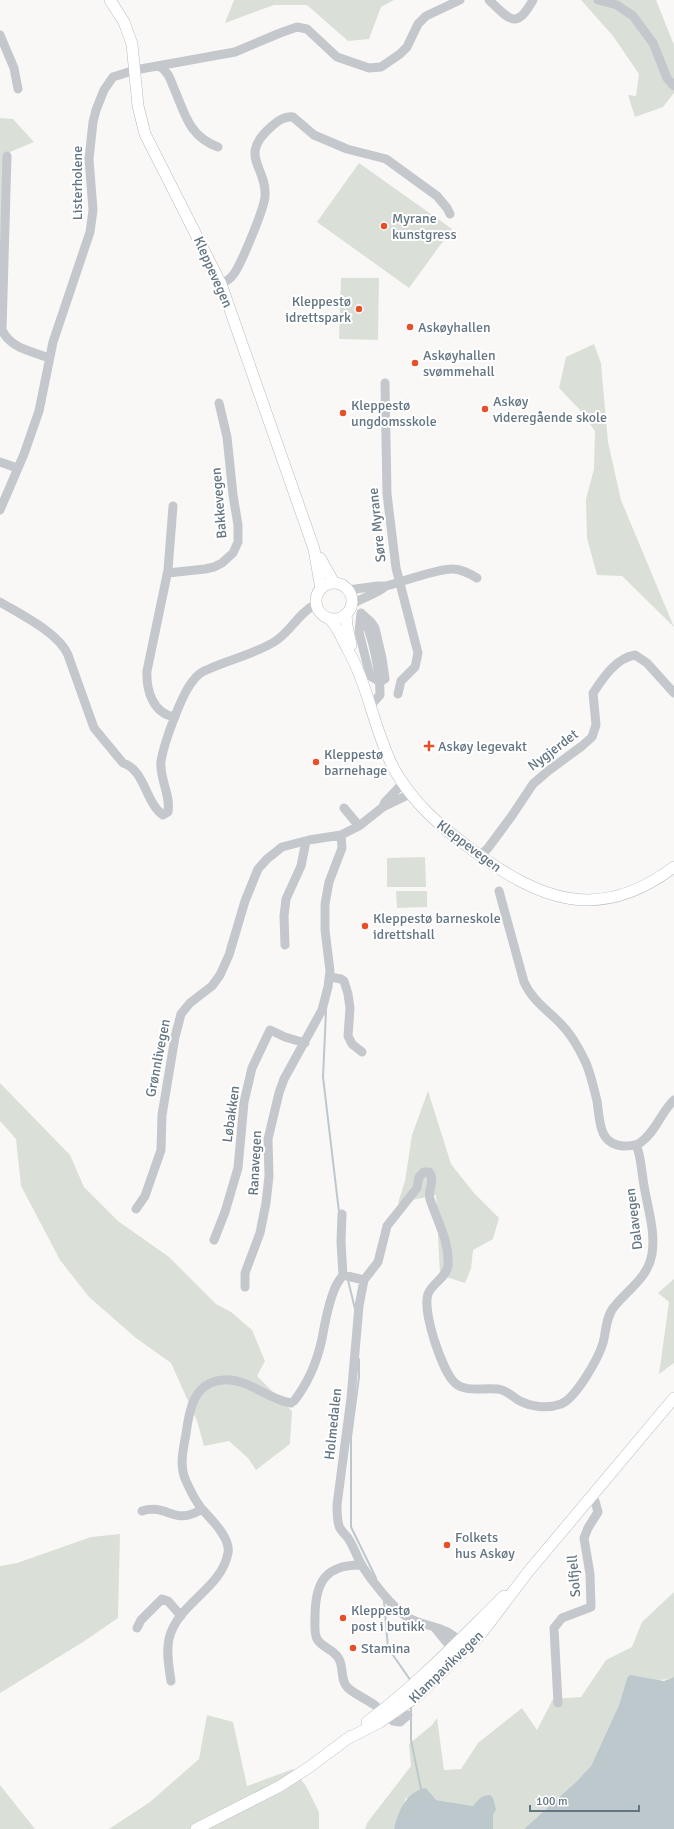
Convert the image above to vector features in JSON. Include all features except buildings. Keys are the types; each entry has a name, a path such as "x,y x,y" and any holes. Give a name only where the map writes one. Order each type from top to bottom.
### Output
{"main road":[{"name":"Kleppevegen","path":"110,0 118,11 129,32 132,44 138,106 145,134 221,284 314,549 321,589"},
{"name":"Kleppevegen","path":"314,549 334,583"},
{"path":"334,583 341,585 348,590 351,597 349,609 340,618 330,619 321,614 316,604 316,598 321,589 334,583"},
{"name":"Kleppevegen","path":"349,609 353,657"},
{"name":"Kleppevegen","path":"330,619 338,629 353,657 386,751 403,783 410,794 433,820 480,856 532,888 552,895 574,899 606,898 628,893 648,884 674,866"},
{"name":"Klampavikvegen","path":"196,1829 280,1786 345,1740 380,1722 406,1704 426,1687 458,1648 528,1572 674,1398"}],"street":[{"name":"Listerholene","path":"0,510 39,411 49,358 60,314 87,239 93,217 93,199 89,159 96,110 104,90 114,77 135,70 235,52 297,27 307,29 337,57 347,62 369,68 381,67 400,54 406,47 415,28 426,16 460,0"},
{"path":"489,0 505,16 514,19 522,18 534,0"},
{"path":"598,0 616,5 633,16 653,43 667,78 674,86"},
{"path":"0,35 14,68 18,89"},
{"path":"159,66 168,74 192,129 202,140 218,147"},
{"path":"221,284 234,275 263,206 265,189 256,162 256,149 266,132 284,117 293,117 314,135 347,149 386,159 437,196 450,214"},
{"path":"7,156 2,330 5,336 17,346 49,358"},
{"name":"Søre Myrane","path":"385,383 387,494 399,583"},
{"name":"Bakkevegen","path":"168,573 214,567 222,563 233,553 238,542 238,525 232,488 227,437 219,403"},
{"path":"0,462 17,468"},
{"path":"173,506 168,573 146,682 148,691 156,706 168,715 175,717"},
{"path":"348,590 386,586 448,569 460,570 477,578"},
{"path":"398,694 401,681 415,667 418,656 399,583"},
{"path":"380,682 385,679 385,671 375,628 372,622 361,613 349,609 358,600 380,591 386,586"},
{"path":"0,602 50,634 64,647 94,728 123,762 129,765 136,772 154,806 163,815 168,812 169,804 161,776 161,760 175,717 189,686 198,675 208,669 259,651 275,642 300,614 316,604"},
{"path":"361,613 359,632 370,676 380,682"},
{"name":"Nygjerdet","path":"480,856 511,817 533,784 548,770 591,739 596,726 593,694 606,674 622,659 626,656 635,655 647,663 674,693"},
{"path":"370,706 380,695 380,682"},
{"name":"Grønnlivegen","path":"383,807 385,802 403,783"},
{"name":"Grønnlivegen","path":"136,1209 145,1196 161,1150 162,1115 175,1037 181,1014 190,1003 212,986 220,975 230,955 245,901 258,869 276,851 282,848 306,841 341,835 359,826 383,807 410,794"},
{"path":"344,808 359,826"},
{"name":"Ranavegen","path":"245,1287 245,1273 258,1238 266,1203 269,1176 268,1139 277,1099 284,1079 322,1010 330,977 329,955 325,930 325,904 329,882 342,848 341,835"},
{"path":"285,945 284,916 286,899 302,866 306,841"},
{"path":"499,891 524,982 530,994 566,1030 586,1064 595,1090 599,1122 603,1135 610,1142 618,1145 636,1145 648,1135 674,1100"},
{"path":"330,977 341,979 346,987 350,1008 348,1036 352,1044 362,1052"},
{"name":"Løbakken","path":"214,1240 226,1212 238,1168 244,1102 253,1064 270,1030 286,1038 305,1043"},
{"name":"Dalavegen","path":"445,1242 448,1268 445,1274 430,1291 427,1298 427,1308 439,1351 448,1372 455,1382 464,1388 500,1390 538,1407 554,1406 567,1401 578,1389 601,1348 611,1311 640,1281 651,1260 653,1247 650,1220 636,1145"},
{"name":"Holmedalen","path":"445,1242 430,1198 432,1176 429,1172 424,1172 419,1177 417,1188 387,1226 378,1262 364,1280 359,1306 351,1398 337,1505 339,1525 348,1538 362,1565 394,1607 409,1618 451,1633 458,1648"},
{"path":"171,1681 168,1643 171,1633 181,1616 220,1574 228,1554 228,1547 225,1539 216,1524 202,1509 186,1480 182,1458 189,1412 194,1398 200,1390 208,1384 216,1381 233,1380 292,1402 302,1391 313,1368 333,1291 343,1275 341,1242 342,1214"},
{"path":"343,1275 364,1280"},
{"name":"Solfjell","path":"558,1703 554,1631 562,1618 591,1607 590,1574 584,1538 588,1528 598,1512 594,1500"},
{"path":"142,1512 154,1509 175,1516 184,1517 194,1514 202,1509"},
{"path":"362,1565 337,1568 323,1579 315,1606 316,1636 321,1644 333,1651 339,1659 344,1684 348,1689 376,1706"},
{"path":"137,1628 141,1620 162,1599 168,1601 181,1616"},
{"path":"392,1720 400,1722 408,1715"}],"shaded area":[{"path":"234,0 394,0 381,7 369,39 348,41 307,5 274,5 225,23"},
{"path":"581,0 656,0 674,45 674,93 663,107 635,117 628,95 636,96 639,74 613,36"},
{"path":"0,118 13,119 34,142 10,152 2,196 0,245"},
{"name":"Myrane kunstgress","path":"359,163 452,229 409,288 317,222"},
{"name":"Kleppestø idrettspark","path":"341,278 379,278 378,340 339,339"},
{"path":"594,344 601,363 608,442 621,500 674,627 622,576 597,575 587,538 586,499 594,469 595,431 579,409 559,388 566,357"},
{"path":"425,857 426,887 387,887 387,858"},
{"path":"396,891 427,891 427,907 397,908"},
{"path":"0,1083 70,1155 84,1187 118,1221 169,1257 216,1304 231,1312 252,1330 265,1361 257,1376 292,1411 290,1444 256,1470 248,1458 229,1441 204,1446 197,1421 171,1363 136,1338 89,1297 60,1260 21,1186 16,1139 0,1121"},
{"path":"428,1091 451,1164 474,1193 499,1218 493,1239 473,1250 471,1269 465,1283 440,1275 436,1195 398,1203 405,1181 412,1135"},
{"path":"674,1279 674,1363 659,1374 669,1302 658,1293"},
{"path":"120,1534 118,1618 83,1642 0,1693 0,1566 17,1563 91,1537"},
{"path":"674,1592 674,1677 660,1680 638,1677 627,1678 619,1705 591,1766 577,1781 524,1829 493,1829 493,1815 475,1805 406,1798 394,1829 365,1829 367,1823 411,1766 409,1744 432,1725 437,1718 444,1770 461,1769 478,1743 522,1708 537,1730 553,1699 581,1697 606,1660 632,1647 642,1622"},
{"path":"630,1675 664,1681 674,1677 674,1829 524,1829 577,1781 591,1766 619,1705 627,1678"},
{"path":"207,1715 233,1722 247,1786 293,1769 306,1786 319,1812 319,1829 109,1829 150,1802 199,1759"},
{"path":"0,1785 35,1829 0,1829"},
{"path":"426,1788 436,1800 473,1806 481,1797 490,1795 493,1798 496,1809 493,1815 493,1829 394,1829 404,1803 413,1793"}],"waterway":[{"path":"326,1011 323,1077 339,1212"},
{"path":"348,1280 355,1309"},
{"path":"359,1359 359,1377 351,1437 351,1527 376,1578"},
{"path":"384,1601 388,1648 411,1681"},
{"path":"411,1705 411,1740 421,1789"}],"place":[{"name":"Myrane kunstgress","path":"384,226"},
{"name":"Kleppestø idrettspark","path":"359,309"},
{"name":"Askøyhallen","path":"410,327"},
{"name":"Askøyhallen svømmehall","path":"415,363"},
{"name":"Askøy videregående skole","path":"485,409"},
{"name":"Kleppestø ungdomsskole","path":"343,413"},
{"name":"Askøy legevakt","path":"429,746"},
{"name":"Kleppestø barnehage","path":"316,762"},
{"name":"Kleppestø barneskole idrettshall","path":"365,926"},
{"name":"Folkets hus Askøy","path":"447,1545"},
{"name":"Kleppestø post i butikk","path":"343,1618"},
{"name":"Stamina","path":"353,1648"}]}
